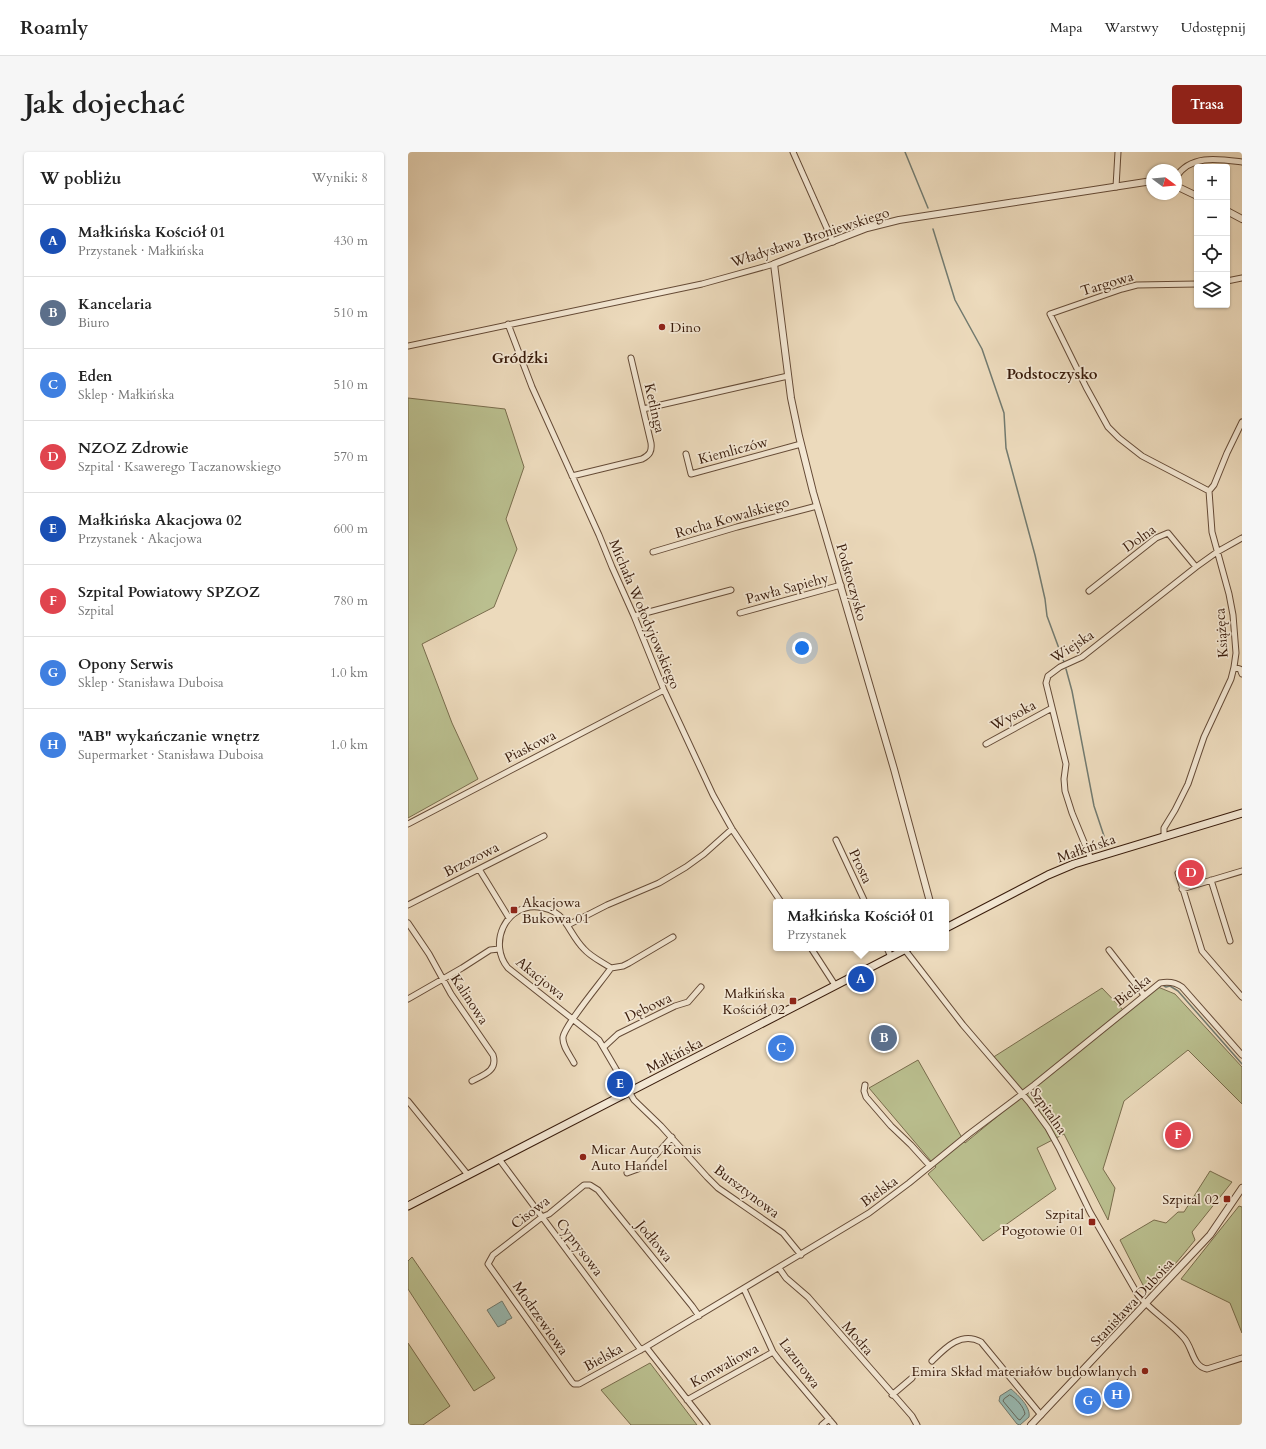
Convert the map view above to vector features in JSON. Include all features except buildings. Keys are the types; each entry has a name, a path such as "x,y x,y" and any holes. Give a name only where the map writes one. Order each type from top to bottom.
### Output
{"main road":[{"name":"Małkińska","path":"949,926 1048,875 1074,864 1242,812"},
{"name":"Małkińska","path":"408,1206 903,951"}],"street":[{"path":"793,152 833,242"},
{"path":"1116,187 1118,152"},
{"path":"1182,171 1188,165 1205,160 1215,159 1242,162"},
{"name":"Władysława Broniewskiego","path":"408,346 702,284 774,264 867,228 899,220 1146,182"},
{"path":"1182,189 1194,195"},
{"path":"1230,213 1242,219"},
{"name":"Podstoczysko","path":"774,264 788,376 801,444 817,506 894,769 929,899"},
{"path":"1230,280 1242,278"},
{"name":"Targowa","path":"1194,284 1138,285 1122,289 1050,314 1086,387 1108,427 1119,438 1142,456 1209,491"},
{"name":"Michała Wołodyjowskiego","path":"508,324 532,387 599,535 664,690 713,795 732,829 779,899"},
{"name":"Ketlinga","path":"572,476 642,459 647,456 652,448 632,358"},
{"path":"643,409 788,376"},
{"path":"1209,491 1214,485 1227,452 1242,422"},
{"name":"Kiemliczów","path":"686,454 691,474 801,444"},
{"name":"Książęca","path":"1164,837 1164,828 1188,784 1204,738 1231,679 1236,653 1233,615 1229,594 1212,532 1209,491"},
{"name":"Rocha Kowalskiego","path":"654,552 737,527 817,506"},
{"name":"Dolna","path":"1089,591 1156,538 1168,533 1196,567"},
{"name":"Wiejska","path":"1091,859 1065,792 1064,779 1066,764 1046,683 1048,676 1060,667 1082,657 1196,567 1217,552 1242,538"},
{"name":"Pawła Sapiehy","path":"740,613 841,585"},
{"path":"634,616 731,590"},
{"path":"1234,667 1240,669 1242,674"},
{"name":"Piaskowa","path":"408,824 664,690"},
{"name":"Wysoka","path":"986,744 1052,708"},
{"path":"568,925 606,905 663,880 689,865 732,829"},
{"name":"Brzozowa","path":"408,905 544,836"},
{"name":"Prosta","path":"836,840 864,899"},
{"path":"479,869 509,918"},
{"path":"1182,889 1242,871"},
{"path":"1178,873 1202,951 1242,997"},
{"path":"1211,880 1230,941"},
{"path":"408,999 490,950 499,949 501,932 509,918 522,909 539,907 556,913 568,925 584,948 612,968"},
{"name":"Kalinowa","path":"408,923 451,994 493,1055 495,1061 493,1068 472,1082"},
{"path":"574,1063 563,1038 566,1030 612,968 629,963 673,937"},
{"name":"Akacjowa","path":"499,949 503,961 508,968 597,1038 604,1047 629,1092"},
{"path":"1109,950 1144,995"},
{"path":"813,951 835,985"},
{"path":"888,951 891,957"},
{"name":"Szpitalna","path":"908,951 963,1025 1038,1113 1054,1138 1090,1212 1138,1295 1146,1304 1185,1338 1197,1364 1201,1368 1207,1369 1242,1358"},
{"name":"Bielska","path":"576,1384 644,1349 869,1213 1022,1094 1160,983 1171,982 1182,987 1242,1055"},
{"name":"Dębowa","path":"604,1047 618,1034 675,1006 688,1002 701,987"},
{"path":"865,1086 864,1091 866,1097 891,1126 930,1166"},
{"name":"Bursztynowa","path":"629,1092 634,1100 662,1126 718,1188 783,1233 801,1255"},
{"path":"408,1101 468,1175"},
{"path":"627,1173 646,1166 672,1137"},
{"name":"Cyprysowa","path":"499,1159 644,1349 706,1425"},
{"name":"Cisowa","path":"488,1264 493,1255 542,1217 549,1214 584,1185 590,1185"},
{"name":"Jodłowa","path":"590,1185 598,1190 699,1316"},
{"name":"Stanisława Duboisa","path":"1031,1425 1210,1235 1242,1188"},
{"name":"Modrzewiowa","path":"488,1264 572,1382 576,1384"},
{"name":"Modra","path":"779,1268 786,1278 808,1297 892,1395 912,1416 917,1425"},
{"name":"Lazurowa","path":"744,1289 773,1352 834,1425"},
{"path":"932,1361 949,1345 959,1339 976,1339 1041,1415"},
{"name":"Konwaliowa","path":"687,1400 773,1352"},
{"path":"892,1395 912,1378"},
{"path":"822,1425 829,1419"}],"green space":[{"path":"408,398 505,409 524,467 506,519 517,549 494,607 422,644 452,723 478,779 408,818"},
{"path":"1158,987 1175,994 1242,1067 1242,1104 1188,1050 1124,1101 1103,1169 1115,1188 1108,1220 1064,1134 1037,1148 1056,1189 983,1241 928,1174 936,1167 869,1088 918,1060 965,1143 1026,1093 992,1058 1102,988 1126,1013"},
{"path":"1210,1171 1232,1182 1192,1232 1195,1240 1179,1260 1157,1282 1151,1287 1145,1289 1120,1240 1154,1220 1166,1223 1178,1212 1184,1212"},
{"path":"1239,1206 1242,1207 1242,1333 1230,1303 1181,1279"},
{"path":"412,1257 495,1378 474,1391 408,1289 408,1261"},
{"path":"408,1343 450,1406 423,1425 408,1425"},
{"path":"650,1363 697,1425 631,1425 601,1390"}],"water":[{"path":"502,1301 512,1318 498,1327 487,1310"},
{"path":"1011,1389 1026,1405 1029,1413 1029,1417 1020,1425 1017,1424 999,1401 1000,1396"}],"waterway":[{"path":"905,152 928,208"},
{"path":"933,229 955,300 982,349 1004,413 1006,448 1035,555 1045,599 1047,616 1064,662"},
{"path":"1066,669 1072,691 1094,806 1104,836"},
{"path":"1164,986 1170,986 1178,991 1242,1064"}],"place":[{"name":"Dino","path":"662,327"},
{"name":"NZOZ Zdrowie","path":"1191,873"},
{"name":"Akacjowa Bukowa 01","path":"514,910"},
{"name":"Małkińska Kościół 01","path":"861,979"},
{"name":"Małkińska Kościół 02","path":"793,1001"},
{"name":"Kancelaria","path":"884,1038"},
{"name":"Eden","path":"781,1048"},
{"name":"Małkińska Akacjowa 02","path":"620,1084"},
{"name":"Szpital Powiatowy SPZOZ","path":"1178,1135"},
{"name":"Micar Auto Komis Auto Handel","path":"583,1157"},
{"name":"Szpital 02","path":"1227,1199"},
{"name":"Szpital Pogotowie 01","path":"1092,1222"},
{"name":"Emira Skład materiałów budowlanych","path":"1145,1371"},
{"name":"\"AB\" wykańczanie wnętrz","path":"1117,1395"},
{"name":"Opony Serwis","path":"1088,1401"}],"district":[{"name":"Gródźki","path":"520,358"},
{"name":"Podstoczysko","path":"1052,374"}]}
